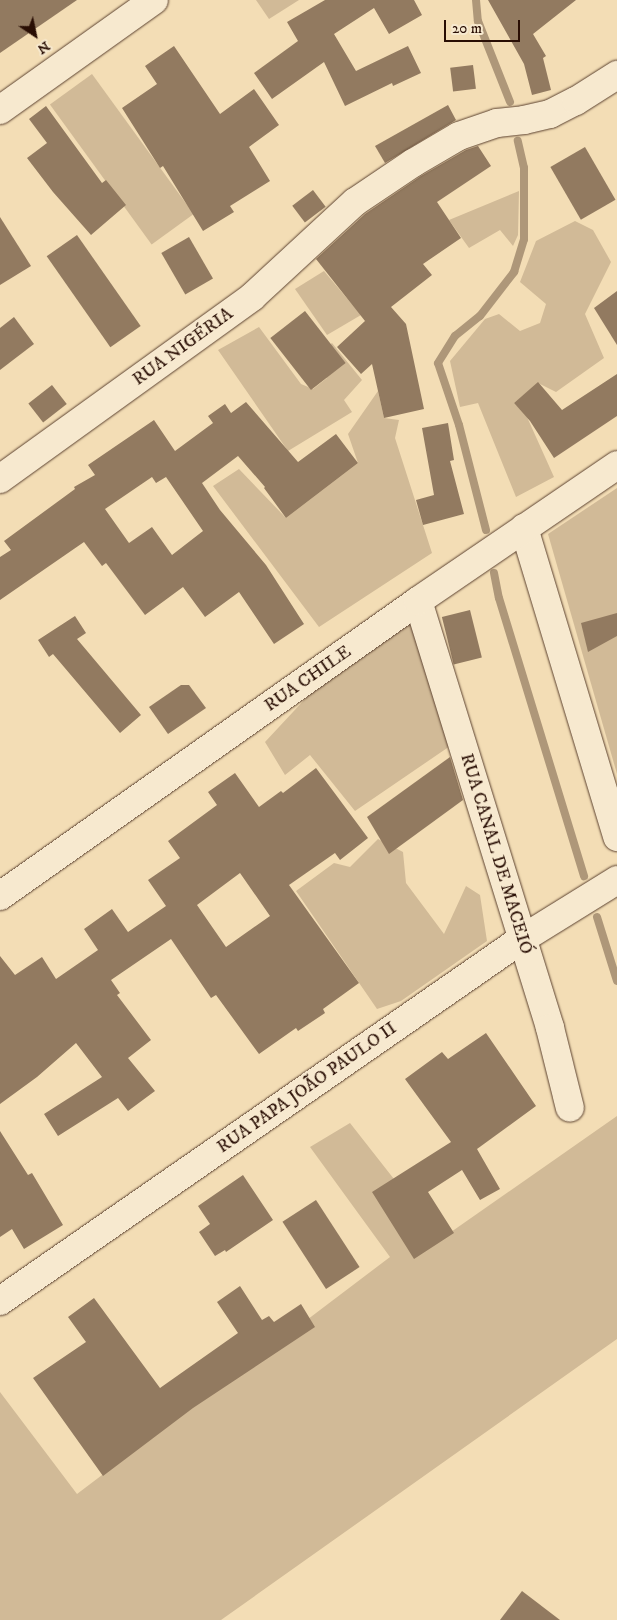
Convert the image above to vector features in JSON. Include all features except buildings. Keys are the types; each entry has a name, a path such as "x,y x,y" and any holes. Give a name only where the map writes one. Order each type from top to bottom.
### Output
{"street":[{"path":"0,110 154,0"},
{"name":"RUA NIGÉRIA","path":"0,479 252,297 354,202 459,136 497,123 524,120 550,114 576,102 617,75"},
{"name":"RUA CHILE","path":"0,896 418,601 617,465"},
{"path":"524,528 617,837"},
{"name":"RUA CANAL DE MACEIÓ","path":"418,601 550,1028 570,1108"},
{"name":"RUA PAPA JOÃO PAULO II","path":"0,1301 522,939 617,880"}],"shaded area":[{"path":"256,0 299,0 269,19"},
{"path":"92,74 194,214 152,245 50,105"},
{"path":"519,191 518,235 513,246 500,230 469,248 449,220"},
{"path":"575,221 593,230 611,262 585,314 604,358 556,392 538,383 514,403 527,417 554,477 516,497 478,403 460,407 450,361 485,319 499,314 520,331 540,323 546,304 520,282 536,241"},
{"path":"324,271 361,315 327,335 295,289"},
{"path":"259,327 301,384 313,389 327,378 318,367 321,352 332,343 362,380 344,400 352,412 288,451 218,350"},
{"path":"378,391 384,418 399,420 395,438 432,553 319,627 213,486 239,469 286,518 358,463 348,434"},
{"path":"617,488 617,774 548,534"},
{"path":"415,621 453,744 355,811 310,755 285,775 265,742 320,683"},
{"path":"378,839 403,852 406,883 444,934 466,886 480,895 487,941 401,1001 377,1009 296,891 334,863 350,867"},
{"path":"617,1116 617,1339 221,1620 0,1620 0,1392 77,1494 390,1257 310,1147 350,1123 441,1239"}],"waterway":[{"path":"476,0 478,21 510,102"},
{"path":"486,530 459,425 438,363 455,336 480,316 514,272 524,239 524,168 518,141"},
{"path":"494,573 499,598 584,876"},
{"path":"597,917 617,981"}]}
